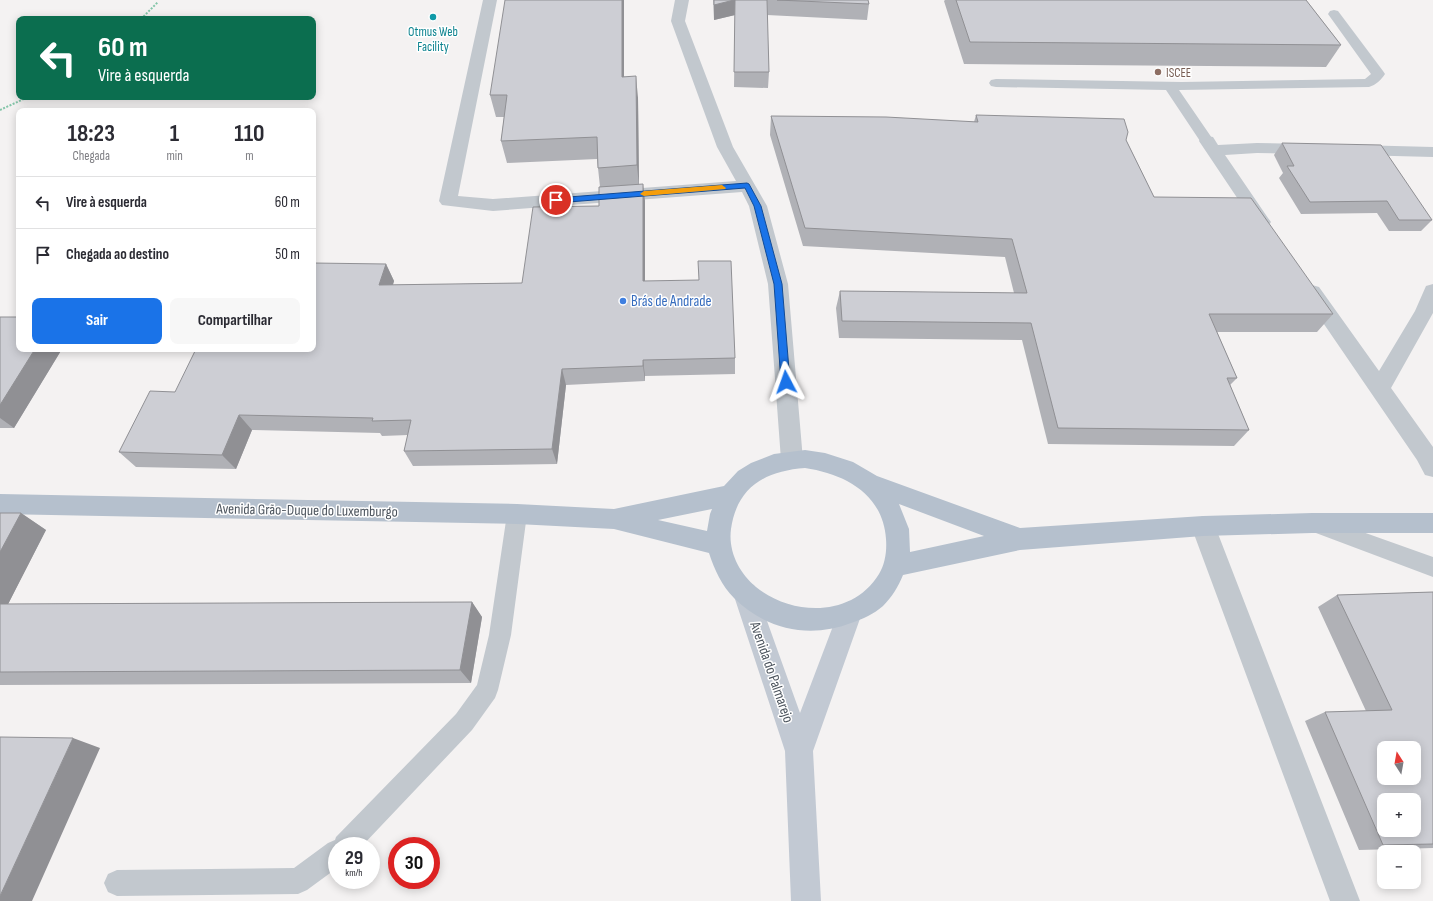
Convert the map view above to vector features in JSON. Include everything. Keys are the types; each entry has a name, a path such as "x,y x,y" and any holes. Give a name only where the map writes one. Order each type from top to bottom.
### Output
{"main road":[{"path":"792,460 812,460 833,464 858,475 869,483 878,491 885,501 895,521 899,544 896,566 884,589 879,594 863,606 850,613 825,619 812,620 788,617 764,608 736,585 727,571 719,546 718,532 724,506 731,495 746,478 756,471 780,462 792,460"},
{"path":"869,483 1020,539"},
{"name":"Avenida Grão-Duque do Luxemburgo","path":"614,518 731,495"},
{"name":"Avenida Grão-Duque do Luxemburgo","path":"0,504 517,514 614,518 719,546"},
{"path":"896,566 1020,539 1203,526 1312,523 1433,523"}],"street":[{"path":"490,0 448,201 493,205 747,186"},
{"path":"682,0 678,21 725,147 758,206 778,284 792,460"},
{"path":"1210,146 1433,152"},
{"path":"1210,146 1271,234"},
{"path":"1303,279 1430,458"},
{"path":"1380,388 1424,312 1433,291"},
{"path":"1203,526 1345,901"},
{"name":"Avenida do Palmarejo","path":"745,593 799,751 806,901"},
{"name":"Avenida do Palmarejo","path":"799,751 850,613"}],"lane":[{"path":"996,83 1170,86 1309,86 1369,83 1378,74 1334,14"},
{"path":"1170,86 1210,146"},
{"path":"354,837 464,722 487,690 500,635 517,514"},
{"path":"1312,523 1433,567"},
{"path":"117,883 298,881 328,859"}],"path":[{"path":"144,16 158,2"},
{"path":"0,110 22,100"}],"building":[{"path":"505,0 622,0 622,77 636,76 637,165 598,168 597,137 501,141 507,95 490,95"},
{"path":"714,0 734,0 714,5"},
{"path":"735,0 767,0 769,72 734,72"},
{"path":"777,0 868,0 869,4"},
{"path":"956,0 1306,0 1341,45 970,42"},
{"path":"976,115 1124,119 1128,132 1126,140 1154,197 1251,198 1333,314 1209,314 1237,378 1227,378 1249,430 1058,428 1031,323 842,321 840,291 1027,293 1012,239 805,228 771,116 886,117 978,122"},
{"path":"1282,143 1381,145 1432,220 1399,220 1387,201 1310,202 1287,166 1294,166"},
{"path":"643,184 643,281 699,280 698,261 731,261 735,358 643,360 643,366 562,369 552,449 404,451 411,420 372,421 373,418 239,415 222,455 119,452 150,391 175,392 195,352 316,352 316,263 386,264 379,285 522,283 533,207 599,206 599,187"},
{"path":"0,317 16,317 16,352 33,352 0,405"},
{"path":"0,513 21,513 0,552"},
{"path":"1433,592 1433,844 1383,845 1380,837 1421,837 1421,793 1377,793 1377,831 1325,712 1392,710 1337,595"},
{"path":"472,602 460,670 0,672 0,604"},
{"path":"0,737 73,738 0,896"}],"slow traffic":[{"path":"644,194 722,188"}],"place":[{"name":"Otmus Web Facility","path":"433,17"},
{"name":"ISCEE","path":"1158,72"},
{"name":"Brás de Andrade","path":"623,301"}],"route":[{"path":"556,200 747,186 758,206 778,284 786,382"}]}
